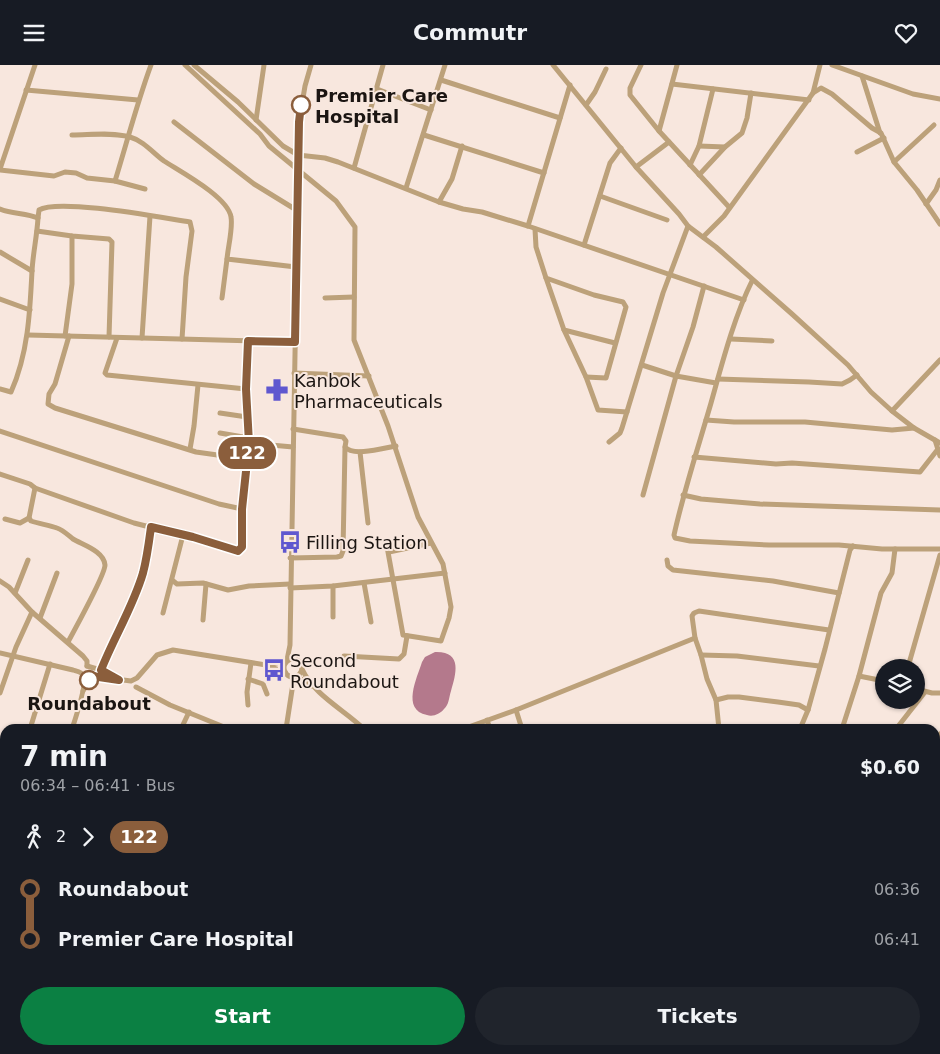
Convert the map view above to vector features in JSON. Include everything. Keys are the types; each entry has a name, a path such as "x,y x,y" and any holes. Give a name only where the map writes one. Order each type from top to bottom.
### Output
{"street":[{"path":"35,65 0,169 54,176 65,172 76,173 87,178 115,181 146,189"},
{"path":"115,181 138,100 151,65"},
{"path":"185,65 260,134 269,146 336,201 355,227 354,340 396,446 418,517 443,564 451,607 441,641 403,635 386,541"},
{"path":"194,65 238,103 283,146 298,155 325,158 440,202 528,226 744,300"},
{"path":"256,121 264,65"},
{"path":"284,672 290,645 299,122 311,65"},
{"path":"354,169 383,65"},
{"path":"406,188 445,65"},
{"path":"553,65 620,148 688,226 726,256 752,281 792,314 892,411 914,428 938,441 940,456"},
{"path":"640,65 629,92 659,131 729,207"},
{"path":"659,131 677,65"},
{"path":"703,237 718,222 809,99 813,93 820,65"},
{"path":"832,65 913,94 940,99"},
{"path":"586,105 596,92 606,69"},
{"path":"862,76 882,136 894,162 940,224"},
{"path":"441,80 560,118"},
{"path":"672,84 809,99"},
{"path":"528,226 570,85"},
{"path":"376,89 431,110"},
{"path":"690,165 699,146 713,89"},
{"path":"813,93 824,89 882,136"},
{"path":"26,91 138,100"},
{"path":"699,175 725,147 742,133 747,118 751,93"},
{"path":"174,122 254,184 298,211"},
{"path":"894,162 934,125"},
{"path":"72,135 129,137 145,144 164,161 176,167 215,195 227,208 231,216 222,298"},
{"path":"424,135 544,173"},
{"path":"857,152 882,136"},
{"path":"636,167 669,142"},
{"path":"440,202 452,179 462,146"},
{"path":"699,146 725,147"},
{"path":"584,245 610,163 620,148"},
{"path":"926,204 936,190 940,180"},
{"path":"600,196 667,220"},
{"path":"0,389 11,392 28,335 38,218 39,210 43,208 85,207 190,222 192,225 182,339"},
{"path":"0,209 28,214 38,218"},
{"path":"142,338 150,216"},
{"path":"610,442 620,433 669,275 688,226"},
{"path":"535,229 536,247 561,325 586,377 598,410 626,412"},
{"path":"37,231 109,239 112,241 109,337"},
{"path":"72,236 72,284 67,336 55,384 49,394 48,404 105,424 204,453 246,459"},
{"path":"0,252 32,271"},
{"path":"227,259 296,267"},
{"path":"546,278 623,303 626,307 606,378 586,377"},
{"path":"752,281 738,314 682,495 675,538 690,541 769,545 940,549"},
{"path":"643,495 676,376 693,327 704,286"},
{"path":"325,298 354,297"},
{"path":"0,299 30,310"},
{"path":"564,330 615,343"},
{"path":"28,335 295,342"},
{"path":"118,338 105,373 107,375 246,389"},
{"path":"731,339 772,341"},
{"path":"0,474 134,523 240,550 243,542 242,509 249,441 246,389 248,341"},
{"path":"892,411 940,360"},
{"path":"642,365 676,376 717,381 809,381 842,384 857,375"},
{"path":"294,373 369,375"},
{"path":"190,449 198,385"},
{"path":"220,413 248,417"},
{"path":"706,420 804,422 892,430 914,428"},
{"path":"290,558 337,557 341,556 343,551 346,441 343,437 294,429"},
{"path":"0,431 219,504 242,509"},
{"path":"220,433 249,441 293,447"},
{"path":"345,447 351,452 360,452 396,446"},
{"path":"694,457 776,464 792,463 920,472 938,449"},
{"path":"360,452 368,523"},
{"path":"5,519 20,523 29,518 35,488"},
{"path":"682,495 717,501 793,506 940,510"},
{"path":"29,518 36,523 62,530 79,543 94,550 105,563 105,568 68,642"},
{"path":"101,670 133,601 143,573 151,527"},
{"path":"163,613 183,535"},
{"path":"389,552 431,543"},
{"path":"802,724 808,711 850,550 853,546"},
{"path":"844,724 859,676 881,593 892,573 895,549"},
{"path":"910,659 940,555"},
{"path":"667,559 668,566 673,570 773,581 840,593"},
{"path":"15,593 28,560"},
{"path":"40,618 56,573"},
{"path":"172,580 178,584 206,584 228,590 249,586 333,586 445,573"},
{"path":"0,581 85,658 88,672 73,724"},
{"path":"364,583 370,622"},
{"path":"203,620 206,584"},
{"path":"333,586 333,617"},
{"path":"718,724 716,700 694,638 692,616 694,613 699,611 829,630"},
{"path":"0,693 13,656 32,612"},
{"path":"344,656 399,659 404,654 407,636"},
{"path":"476,724 516,710 694,638"},
{"path":"290,645 301,663 307,679 358,724"},
{"path":"0,653 119,680 131,681 137,678 157,655 173,650 266,665 314,687"},
{"path":"701,655 738,656 819,666"},
{"path":"266,665 286,661 291,658 297,659"},
{"path":"248,705 248,679 251,663"},
{"path":"32,724 50,664"},
{"path":"287,724 295,677 301,673 302,669"},
{"path":"88,672 101,670 119,680"},
{"path":"859,676 875,679"},
{"path":"248,679 261,682 267,694"},
{"path":"136,687 170,705 217,724"},
{"path":"925,692 940,693"},
{"path":"716,700 739,697 799,705 808,711"},
{"path":"900,724 912,709"},
{"path":"516,710 520,724"},
{"path":"184,724 189,712"},
{"path":"487,720 488,724"}],"shaded area":[{"path":"435,652 450,655 454,659 456,671 447,705 438,714 429,716 419,712 415,707 413,693 422,662 425,657"}],"bus line":[{"name":"122","path":"89,680 92,676 119,680 101,670 133,601 143,573 151,527 193,537 238,551 242,547 242,509 244,505 246,459 249,443 246,411 248,341 295,342 299,122 301,105"}],"place":[{"name":"Premier Care Hospital","path":"301,105"},
{"name":"Kanbok Pharmaceuticals","path":"277,390"},
{"name":"Filling Station","path":"290,542"},
{"name":"Second Roundabout","path":"274,670"},
{"name":"Roundabout","path":"89,680"}]}
